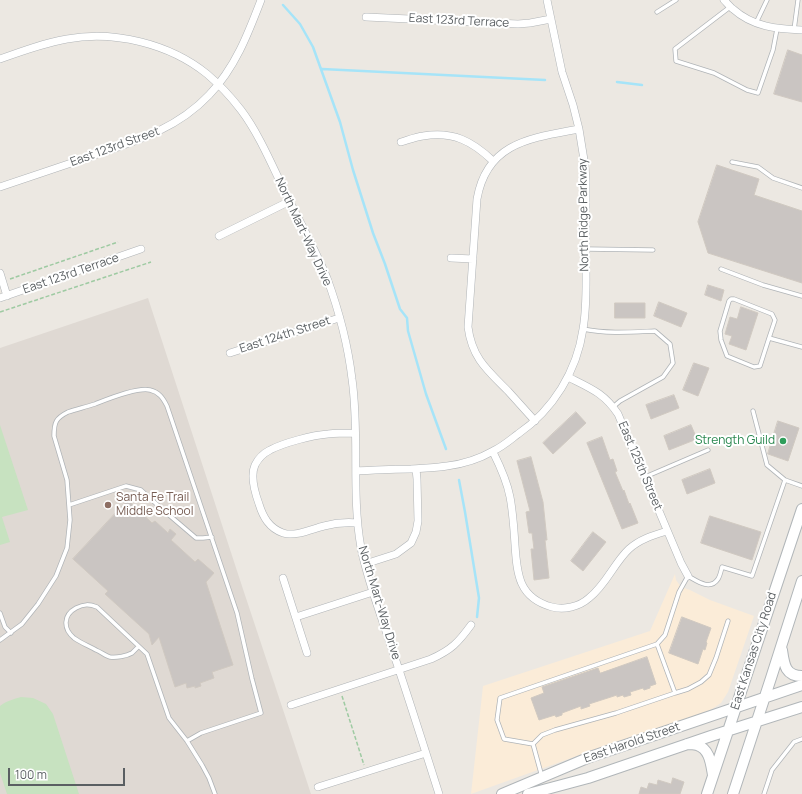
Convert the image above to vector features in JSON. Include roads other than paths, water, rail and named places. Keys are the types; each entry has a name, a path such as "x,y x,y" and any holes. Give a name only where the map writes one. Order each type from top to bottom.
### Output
{"main road":[{"name":"East Kansas City Road","path":"707,794 802,508"},
{"name":"East Kansas City Road","path":"732,794 802,581"},
{"path":"781,647 784,664 787,670 797,676 802,676"},
{"name":"East Harold Street","path":"502,794 590,757 802,685"},
{"name":"East Harold Street","path":"528,794 588,778 728,730 802,707"},
{"path":"688,744 697,744 705,750 708,755 713,776"}],"street":[{"name":"East 123rd Street","path":"0,187 135,142 170,126 193,110 218,85 231,67 250,28 261,0"},
{"name":"North Ridge Parkway","path":"535,421 552,402 568,377 579,350 586,302 586,181 583,153 573,105 562,72 547,0"},
{"path":"724,0 730,7 756,23 777,29 798,30"},
{"name":"East 123rd Terrace","path":"366,17 518,24 551,19"},
{"name":"North Mart-Way Drive","path":"0,59 40,45 68,38 98,36 128,39 155,46 178,56 208,75 231,97 250,124 314,250 326,278 339,318 348,352 355,400 357,523 362,550 373,592 439,794"},
{"path":"356,471 446,467 462,463 492,452 535,421 483,366 477,358 472,345 468,327 477,199 484,176 493,161 507,150 519,143 531,139 578,129"},
{"path":"401,142 422,136 436,134 448,135 460,138 470,143 480,149 493,161"},
{"path":"219,236 290,201"},
{"name":"East 123rd Terrace","path":"4,297 141,249"},
{"path":"451,258 473,259"},
{"path":"0,273 4,297"},
{"name":"East 124th Street","path":"230,353 339,318"},
{"name":"East 125th Street","path":"568,377 600,394 618,414 667,531 688,576"},
{"path":"356,433 326,434 302,439 270,450 263,454 255,465 252,476 258,502 265,519 272,528 283,533 293,534 342,522 357,523"},
{"path":"492,452 504,475 510,496 513,513 518,574 522,585 528,594 543,604 557,608 564,608 584,602 599,588 622,556 630,548 641,540 667,531"},
{"path":"365,564 396,554 410,543 416,532 418,521 416,469"},
{"path":"283,578 308,654"},
{"path":"296,617 373,592"},
{"name":"North Mart-Way Drive","path":"291,705 443,654 453,647 471,625"},
{"path":"318,787 426,753"}],"lane":[{"path":"657,12 676,0"},
{"path":"756,23 767,0"},
{"path":"798,0 798,30"},
{"path":"730,7 676,49 676,61 714,73 747,90 758,93 773,50 777,29"},
{"path":"732,162 758,167 773,178 802,188"},
{"path":"586,249 653,250"},
{"path":"721,270 802,296"},
{"path":"734,299 772,314 775,320 769,338 760,366 754,367 727,356 721,340 720,331 729,301 734,299"},
{"path":"583,329 593,331 626,332 655,331 670,344 673,363 663,377 620,401 613,407"},
{"path":"769,338 802,347"},
{"path":"0,640 22,624 38,604 56,576 66,548 70,520 69,505 67,480 54,436 56,421 68,412 143,389 149,389 159,394 167,406 237,613 261,713 201,733 187,741"},
{"path":"753,411 767,465 785,480 802,486"},
{"path":"645,477 708,450"},
{"path":"533,744 504,739 497,720 500,698 657,644 665,635 679,592 688,576 704,585 710,585 718,579 722,567 752,576 785,480"},
{"path":"69,505 126,486 141,490 196,538 212,537"},
{"path":"138,647 130,654 111,657 76,639 67,629 66,618 72,610 80,605 90,604 97,607 147,654 169,718 187,741 202,765 215,794"},
{"path":"0,613 5,627 11,633"},
{"path":"533,744 542,735 555,730 616,713 688,689 701,682 709,675 728,621"},
{"path":"657,644 675,693"},
{"path":"764,794 772,770 794,742 802,739"},
{"path":"533,744 542,778"}],"waterway":[{"path":"283,5 300,24 313,47 340,122 353,170 373,233 400,309 407,318 408,331 426,394 446,449"},
{"path":"322,69 545,80"},
{"path":"617,82 642,85"},
{"path":"459,480 479,598 477,617"}],"place":[{"name":"Strength Guild","path":"783,441"},
{"name":"Santa Fe Trail Middle School","path":"108,505"}]}
